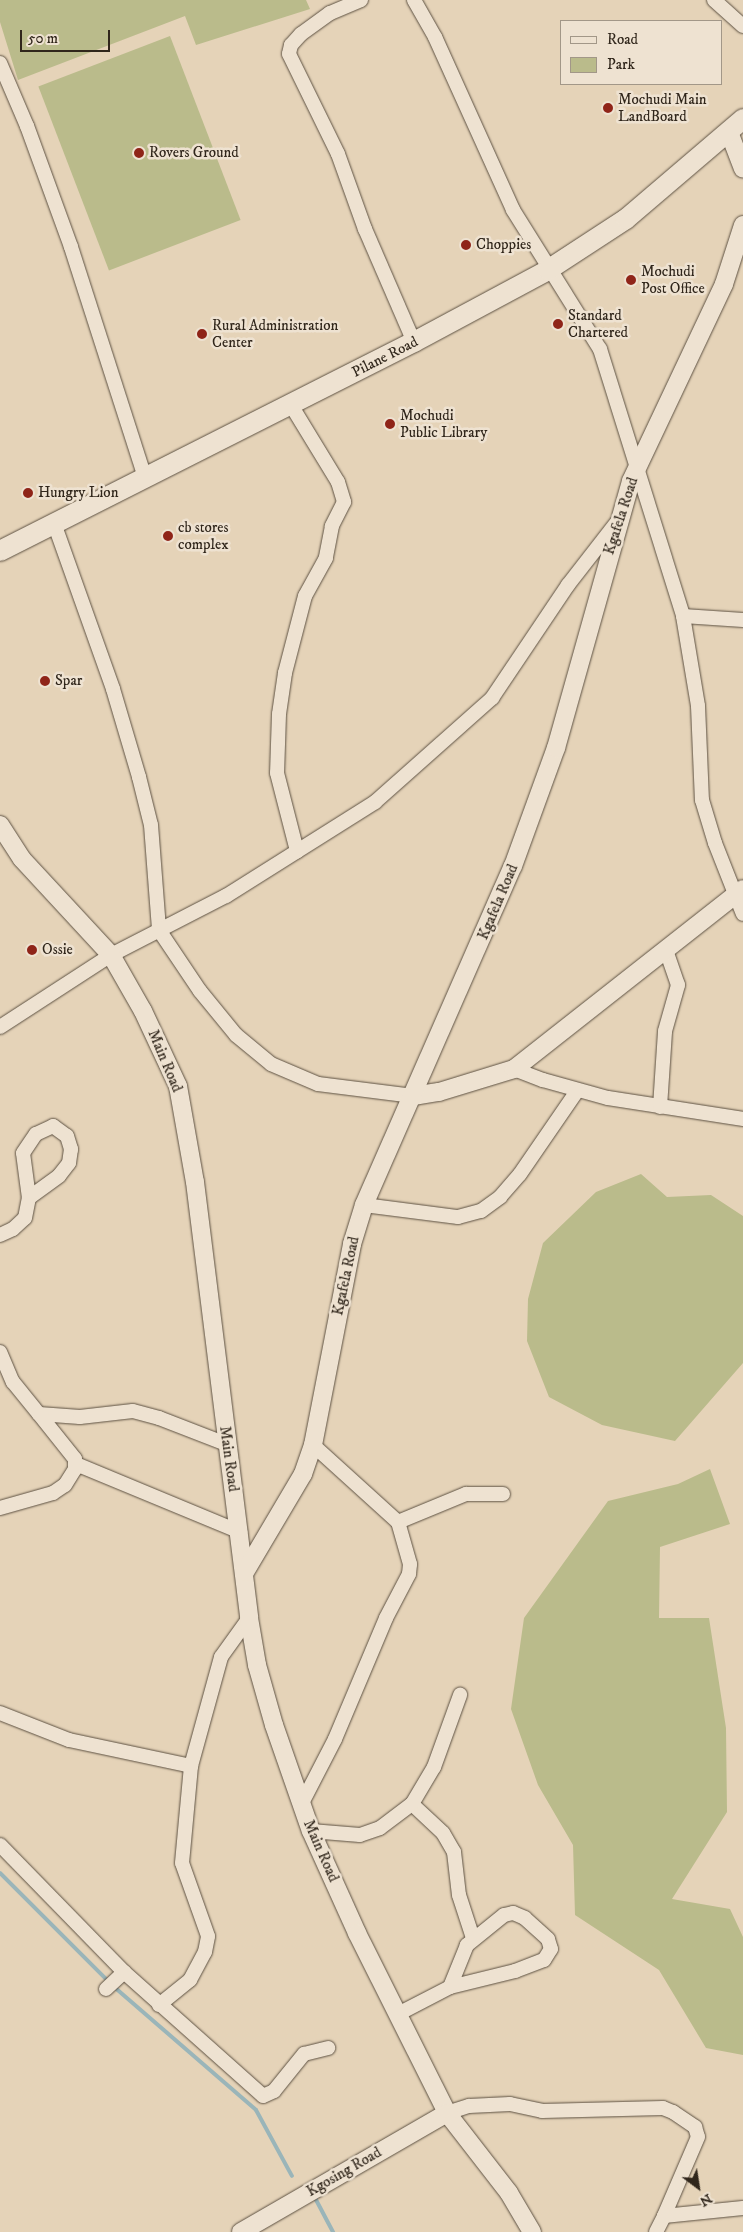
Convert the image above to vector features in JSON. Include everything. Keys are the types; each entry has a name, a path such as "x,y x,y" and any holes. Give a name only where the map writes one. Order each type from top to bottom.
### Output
{"main road":[{"name":"Pilane Road","path":"0,551 414,342 548,270 626,219 736,126"}],"street":[{"path":"360,0 330,13 301,34 291,45 289,54 338,154 365,229 414,342"},
{"path":"414,0 435,37 513,210 548,270 600,349 683,616 698,706 702,800 738,891 743,914"},
{"path":"714,0 743,26"},
{"path":"0,63 71,247 145,478"},
{"path":"736,126 743,168"},
{"name":"Kgafela Road","path":"245,1572 303,1474 313,1445 352,1244 364,1205 513,866 556,748 617,522 636,469 724,284 743,225"},
{"path":"291,405 338,482 344,502 332,526 326,558 305,596 285,673 279,714 277,773 297,851"},
{"path":"0,1027 111,955 226,896 375,802 492,698 568,585 617,522"},
{"path":"54,523 113,689 144,796 151,825 160,930 200,991 236,1036 271,1064 318,1084 413,1096 439,1092 514,1069 666,951 738,891"},
{"path":"683,616 743,620"},
{"name":"Main Road","path":"0,825 22,859 111,955 143,1011 178,1086 195,1182 226,1444 240,1532 249,1618 257,1665 311,1830 398,2014 447,2112 509,2193 532,2232"},
{"path":"660,1107 666,1032 678,985 666,951"},
{"path":"514,1069 577,1091 660,1107 743,1118"},
{"path":"364,1205 458,1218 481,1211 500,1197 520,1174 577,1091"},
{"path":"0,1235 13,1229 25,1218 29,1198 23,1153 36,1134 53,1126 67,1136 71,1149 69,1163 59,1176 29,1198"},
{"path":"0,1352 12,1382 39,1414 76,1464 240,1532"},
{"path":"39,1414 80,1418 133,1412 159,1418 226,1444"},
{"path":"301,1804 335,1739 386,1618 410,1574 410,1564 398,1522 313,1445"},
{"path":"0,1508 53,1493 65,1485 76,1464"},
{"path":"398,1522 466,1494 502,1494"},
{"path":"159,2005 190,1980 200,1967 208,1936 182,1862 191,1766 221,1657 249,1618"},
{"path":"311,1830 360,1835 380,1828 412,1804 434,1767 460,1695"},
{"path":"0,1713 69,1740 191,1766"},
{"path":"412,1804 443,1832 454,1852 459,1896 473,1938"},
{"path":"0,1845 121,1975 159,2005 263,2096 274,2091 304,2054 328,2048"},
{"path":"398,2014 450,1987 515,1972 544,1960 551,1949 542,1931 525,1918 513,1913 504,1915 473,1938 463,1953 450,1987"},
{"path":"106,1989 121,1975"},
{"path":"447,2112 469,2106 510,2104 542,2111 663,2108 674,2112 695,2127 698,2137 656,2232"},
{"name":"Kgosing Road","path":"240,2232 447,2112"},
{"path":"664,2216 743,2208"}],"green space":[{"path":"0,0 306,0 310,9 196,45 185,16 18,80 0,22"},
{"name":"Rovers Ground","path":"170,36 241,220 109,270 38,87"},
{"path":"641,1174 667,1197 711,1195 743,1216 743,1363 675,1441 602,1425 549,1397 527,1341 528,1299 543,1243 596,1192"},
{"path":"710,1469 730,1524 660,1547 659,1618 709,1618 726,1728 727,1812 672,1899 730,1909 743,1937 743,2055 706,2048 659,1970 575,1915 573,1845 538,1785 511,1709 524,1618 608,1501 678,1484"}],"waterway":[{"path":"0,1873 113,1986 256,2110 292,2176"},
{"path":"314,2196 333,2232"}],"place":[{"name":"Mochudi Main LandBoard","path":"608,108"},
{"name":"Rovers Ground","path":"139,153"},
{"name":"Choppies","path":"466,245"},
{"name":"Mochudi Post Office","path":"631,280"},
{"name":"Standard Chartered","path":"558,324"},
{"name":"Rural Administration Center","path":"202,334"},
{"name":"Mochudi Public Library","path":"390,424"},
{"name":"Hungry Lion","path":"28,493"},
{"name":"cb stores complex","path":"168,536"},
{"name":"Spar","path":"45,681"},
{"name":"Ossie","path":"32,950"}]}
